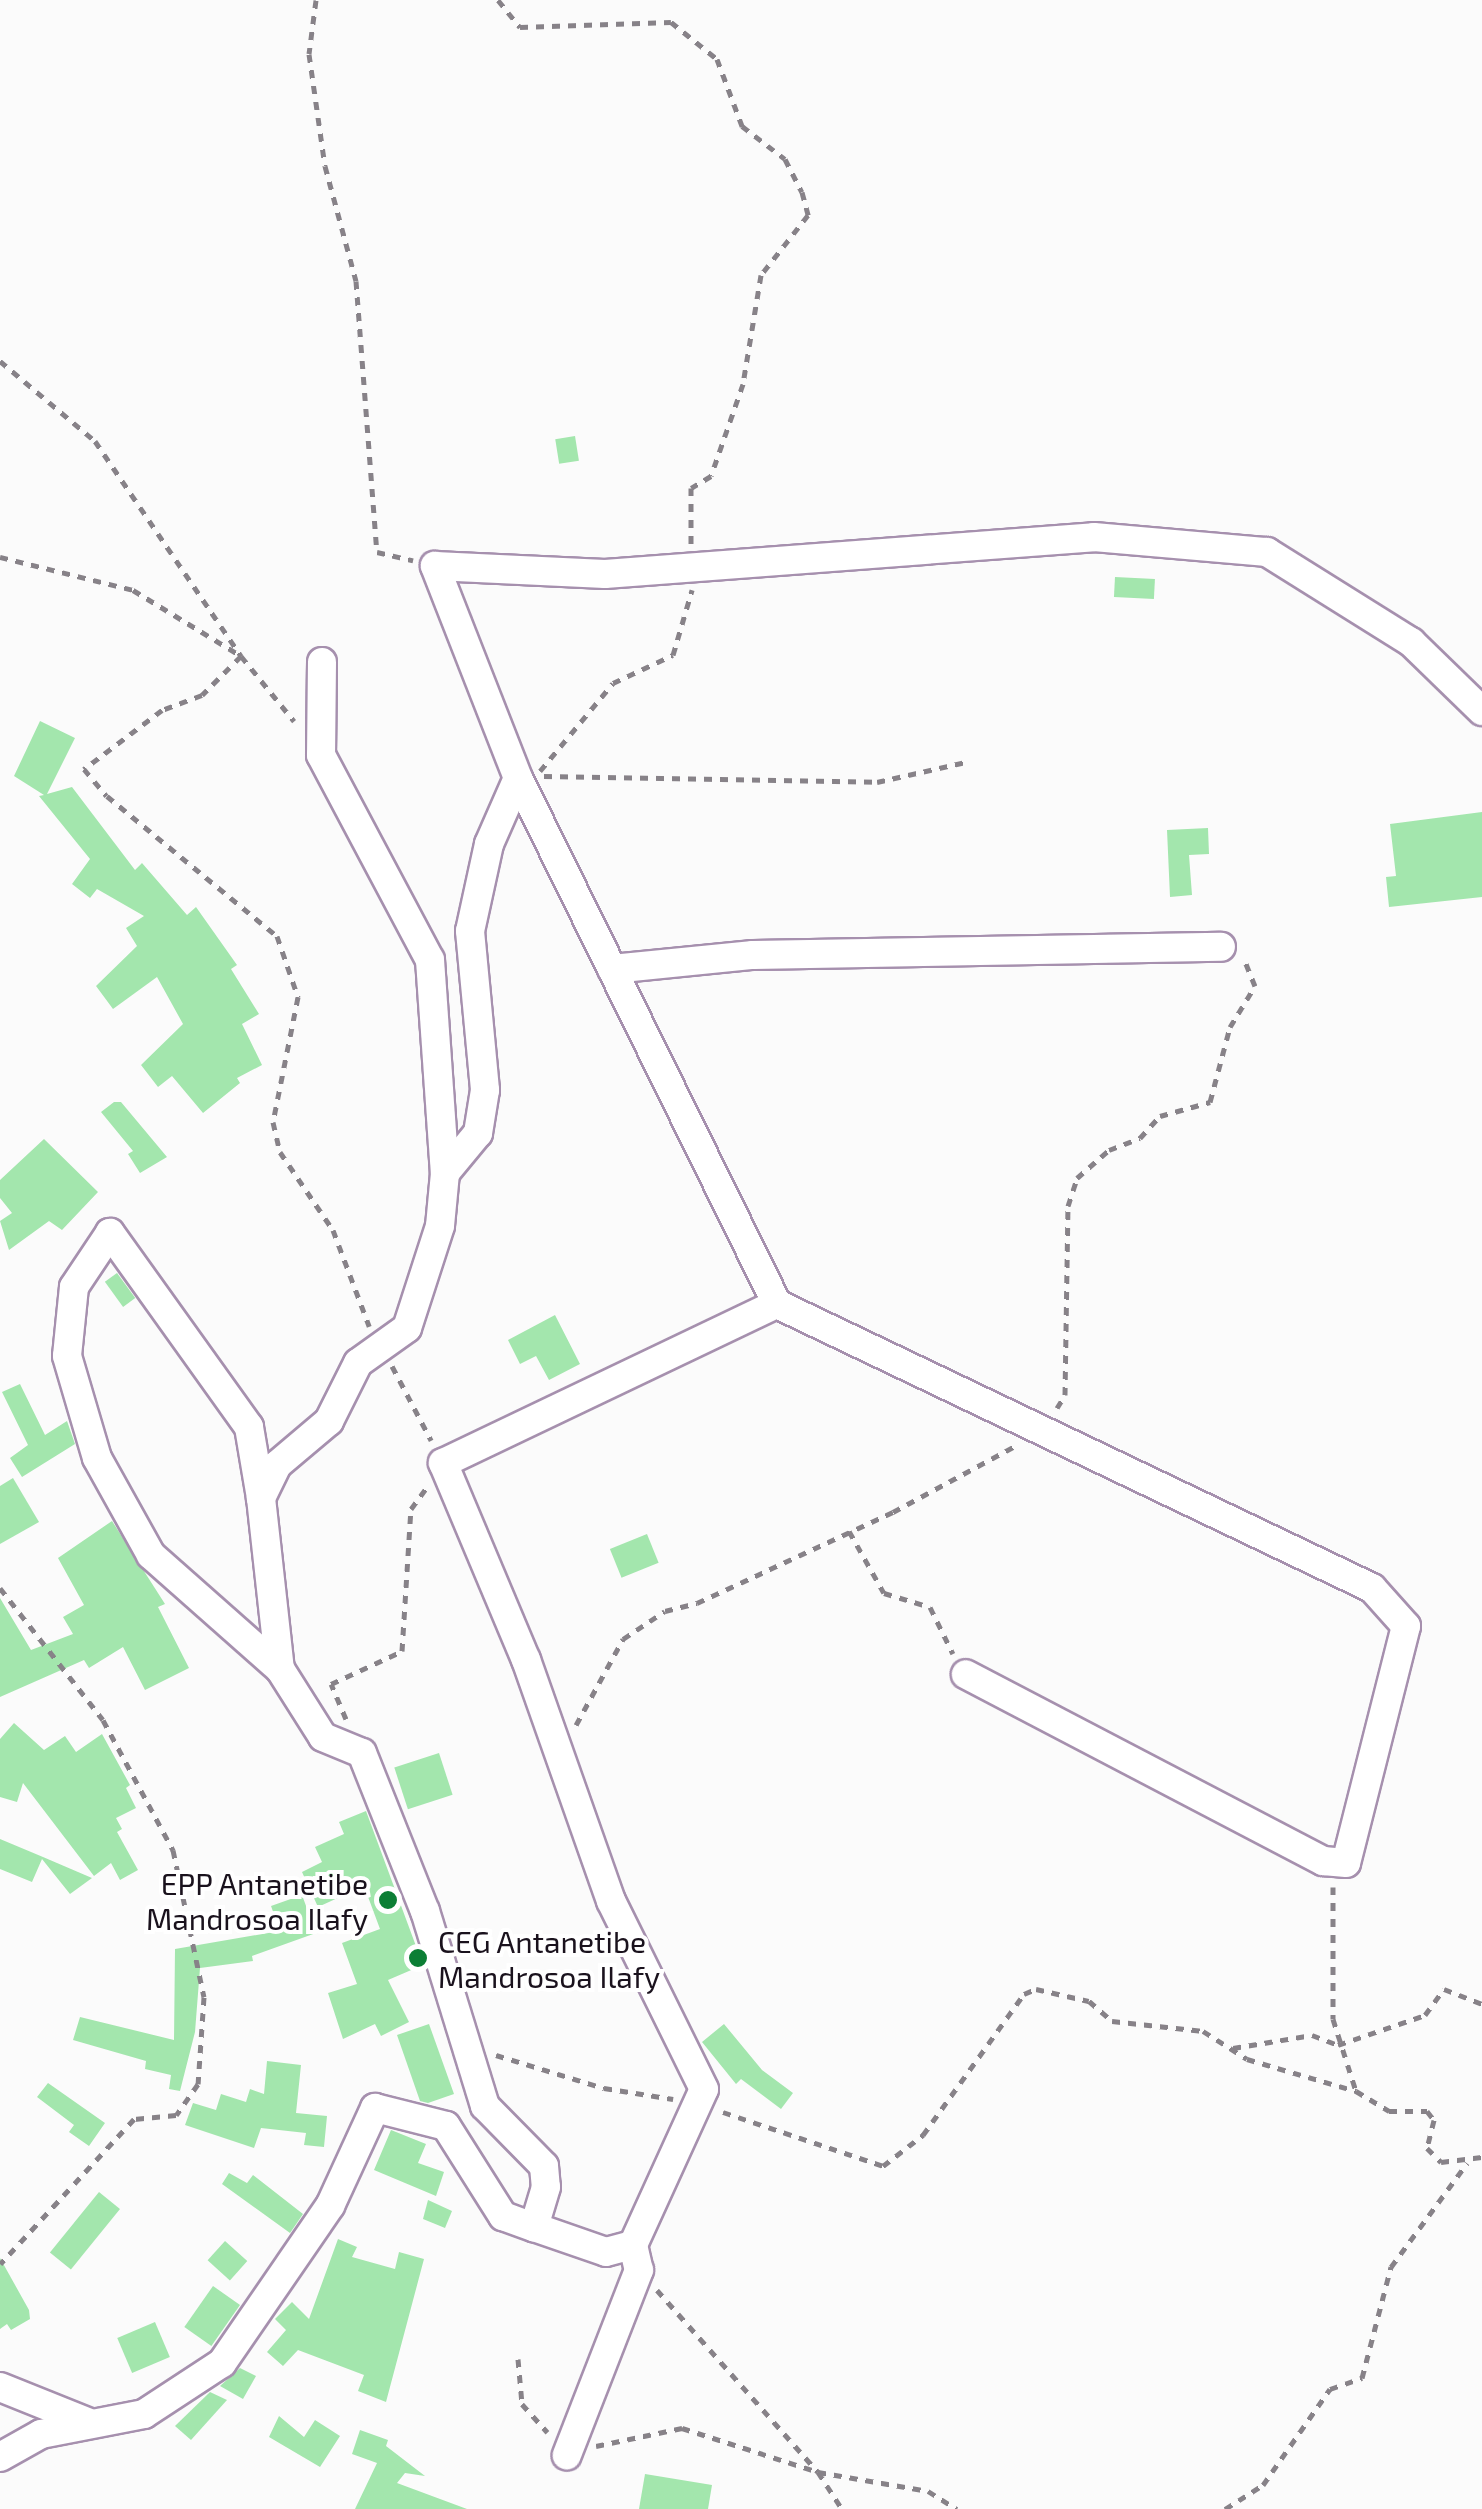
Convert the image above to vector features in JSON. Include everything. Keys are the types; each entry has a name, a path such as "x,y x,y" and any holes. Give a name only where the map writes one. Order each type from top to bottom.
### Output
{"street":[{"path":"966,1674 1324,1861 1346,1863 1406,1626 1372,1588 777,1304 518,778 435,566 606,574 1094,537 1267,552 1411,642 1482,711"},
{"path":"261,1498 277,1466 329,1421 358,1363 384,1350 407,1328 440,1226 445,1173 430,960 321,755 322,662"},
{"path":"445,1173 478,1133 485,1090 470,930 490,844 518,778"},
{"path":"612,969 752,954 1222,947"},
{"path":"280,1670 249,1427 110,1233 74,1286 66,1356 97,1458 151,1555 280,1670 323,1737 362,1753 425,1911 486,2106 544,2166 546,2187 534,2227"},
{"path":"567,2455 636,2258 704,2089 611,1901 526,1660 442,1464 777,1304"},
{"path":"0,2457 41,2434 87,2422 144,2414 222,2363 330,2206 374,2108 446,2126 503,2216 592,2249 636,2258"},
{"path":"0,2387 87,2422"}],"path":[{"path":"316,0 308,54 325,166 356,280 378,552 435,566"},
{"path":"498,0 520,27 670,22 717,58 742,126 785,160 802,192 808,215 761,275 743,384 711,476 691,488 693,602 673,654 612,683 536,776 878,782 966,762"},
{"path":"0,362 95,441 241,656 321,755"},
{"path":"0,557 133,590 241,656"},
{"path":"241,656 202,696 162,710 84,769 107,796 277,936 298,996 273,1122 280,1152 333,1230 356,1304 442,1464 411,1510 402,1651 331,1684 362,1753"},
{"path":"849,1530 884,1592 930,1607 966,1674"},
{"path":"0,1588 104,1720 173,1850 204,1997 198,2084 176,2115 134,2119 0,2264"},
{"path":"1324,1861 1332,1880 1338,2045 1356,2091"},
{"path":"464,2039 516,2064 700,2104 883,2166 923,2135 1024,1994 1036,1989 1089,2001 1112,2021 1203,2030 1247,2059 1356,2091 1390,2111 1427,2111 1434,2120 1428,2148 1441,2162 1467,2162 1482,2157"},
{"path":"1230,2048 1312,2035 1338,2045 1425,2015 1444,1989 1482,2004"},
{"path":"1225,2509 1263,2485 1330,2389 1362,2378 1391,2267 1467,2162"},
{"path":"636,2258 818,2472 842,2509"},
{"path":"518,2359 522,2404 567,2455 682,2428 818,2472 928,2492 957,2509"}],"building":[{"path":"575,436 579,461 559,464 555,439"},
{"path":"1115,577 1155,579 1154,599 1114,597"},
{"path":"40,721 75,738 47,794 72,787 135,870 142,863 187,915 196,907 237,965 231,969 259,1014 242,1024 262,1065 237,1078 240,1083 203,1113 172,1076 158,1087 141,1065 183,1024 157,977 113,1009 96,986 137,946 126,928 144,916 97,889 90,898 72,884 90,859 39,796 44,795 14,776"},
{"path":"1482,812 1482,897 1389,907 1386,877 1396,876 1390,824"},
{"path":"1208,828 1209,854 1189,855 1192,895 1170,897 1167,830"},
{"path":"114,1102 121,1102 167,1157 140,1173 128,1154 133,1151 101,1112"},
{"path":"44,1139 98,1192 62,1230 49,1221 9,1250 0,1221 12,1213 0,1198 0,1180"},
{"path":"117,1273 135,1298 123,1307 105,1282"},
{"path":"555,1315 580,1364 549,1380 536,1356 520,1364 508,1340"},
{"path":"20,1384 45,1435 67,1421 75,1444 22,1477 10,1458 28,1445 2,1392"},
{"path":"13,1478 39,1522 0,1544 0,1486"},
{"path":"112,1521 165,1604 158,1607 189,1668 145,1690 123,1647 89,1668 84,1660 0,1697 0,1598 31,1650 73,1634 63,1617 84,1605 58,1558"},
{"path":"647,1534 659,1563 622,1578 610,1549"},
{"path":"14,1723 44,1750 65,1736 76,1752 102,1734 130,1785 126,1788 136,1808 116,1818 122,1829 117,1832 138,1870 120,1880 111,1863 94,1876 23,1783 17,1802 0,1797 0,1739"},
{"path":"439,1753 453,1795 408,1809 394,1768"},
{"path":"366,1811 423,1965 388,1980 409,2022 381,2036 375,2024 343,2039 328,1993 357,1984 342,1943 380,1929 364,1886 318,1907 302,1872 322,1862 315,1847 344,1834 339,1822"},
{"path":"0,1839 92,1878 70,1894 42,1859 32,1882 0,1869"},
{"path":"302,1895 316,1933 252,1956 253,1961 200,1968 195,2032 180,2091 169,2089 171,2075 145,2069 146,2061 73,2040 80,2017 174,2040 175,1949 280,1931 271,1906"},
{"path":"429,2024 454,2094 428,2103 420,2101 397,2035"},
{"path":"724,2024 762,2070 793,2093 781,2109 741,2079 736,2084 702,2042"},
{"path":"267,2061 301,2065 296,2113 327,2116 324,2147 304,2145 306,2133 261,2128 254,2148 185,2125 193,2103 216,2110 221,2094 246,2102 250,2089 264,2094"},
{"path":"48,2083 105,2123 89,2146 69,2132 74,2125 37,2097"},
{"path":"391,2130 426,2144 418,2163 444,2172 436,2196 374,2170"},
{"path":"229,2173 247,2183 253,2175 303,2214 290,2233 222,2184"},
{"path":"99,2192 120,2209 71,2270 50,2253"},
{"path":"428,2200 452,2211 445,2228 423,2219"},
{"path":"338,2239 357,2247 352,2257 395,2269 399,2252 424,2259 386,2402 358,2391 364,2375 298,2350 283,2366 267,2352 286,2330 275,2319 292,2302 309,2319"},
{"path":"225,2241 247,2261 230,2280 208,2260"},
{"path":"0,2258 29,2310 30,2319 11,2330 7,2324 0,2329"},
{"path":"213,2286 240,2305 211,2346 184,2327"},
{"path":"155,2322 170,2357 132,2373 117,2338"},
{"path":"240,2368 256,2376 243,2399 220,2386"},
{"path":"210,2392 227,2400 191,2440 175,2426"},
{"path":"279,2416 304,2437 315,2420 340,2436 320,2467 269,2437"},
{"path":"360,2430 388,2440 386,2446 425,2476 405,2473 397,2483 467,2509 355,2509 377,2463 352,2454"},
{"path":"645,2474 712,2485 708,2509 639,2509"}],"place":[{"name":"EPP Antanetibe Mandrosoa Ilafy","path":"388,1900"},
{"name":"CEG Antanetibe Mandrosoa Ilafy","path":"418,1958"}]}
